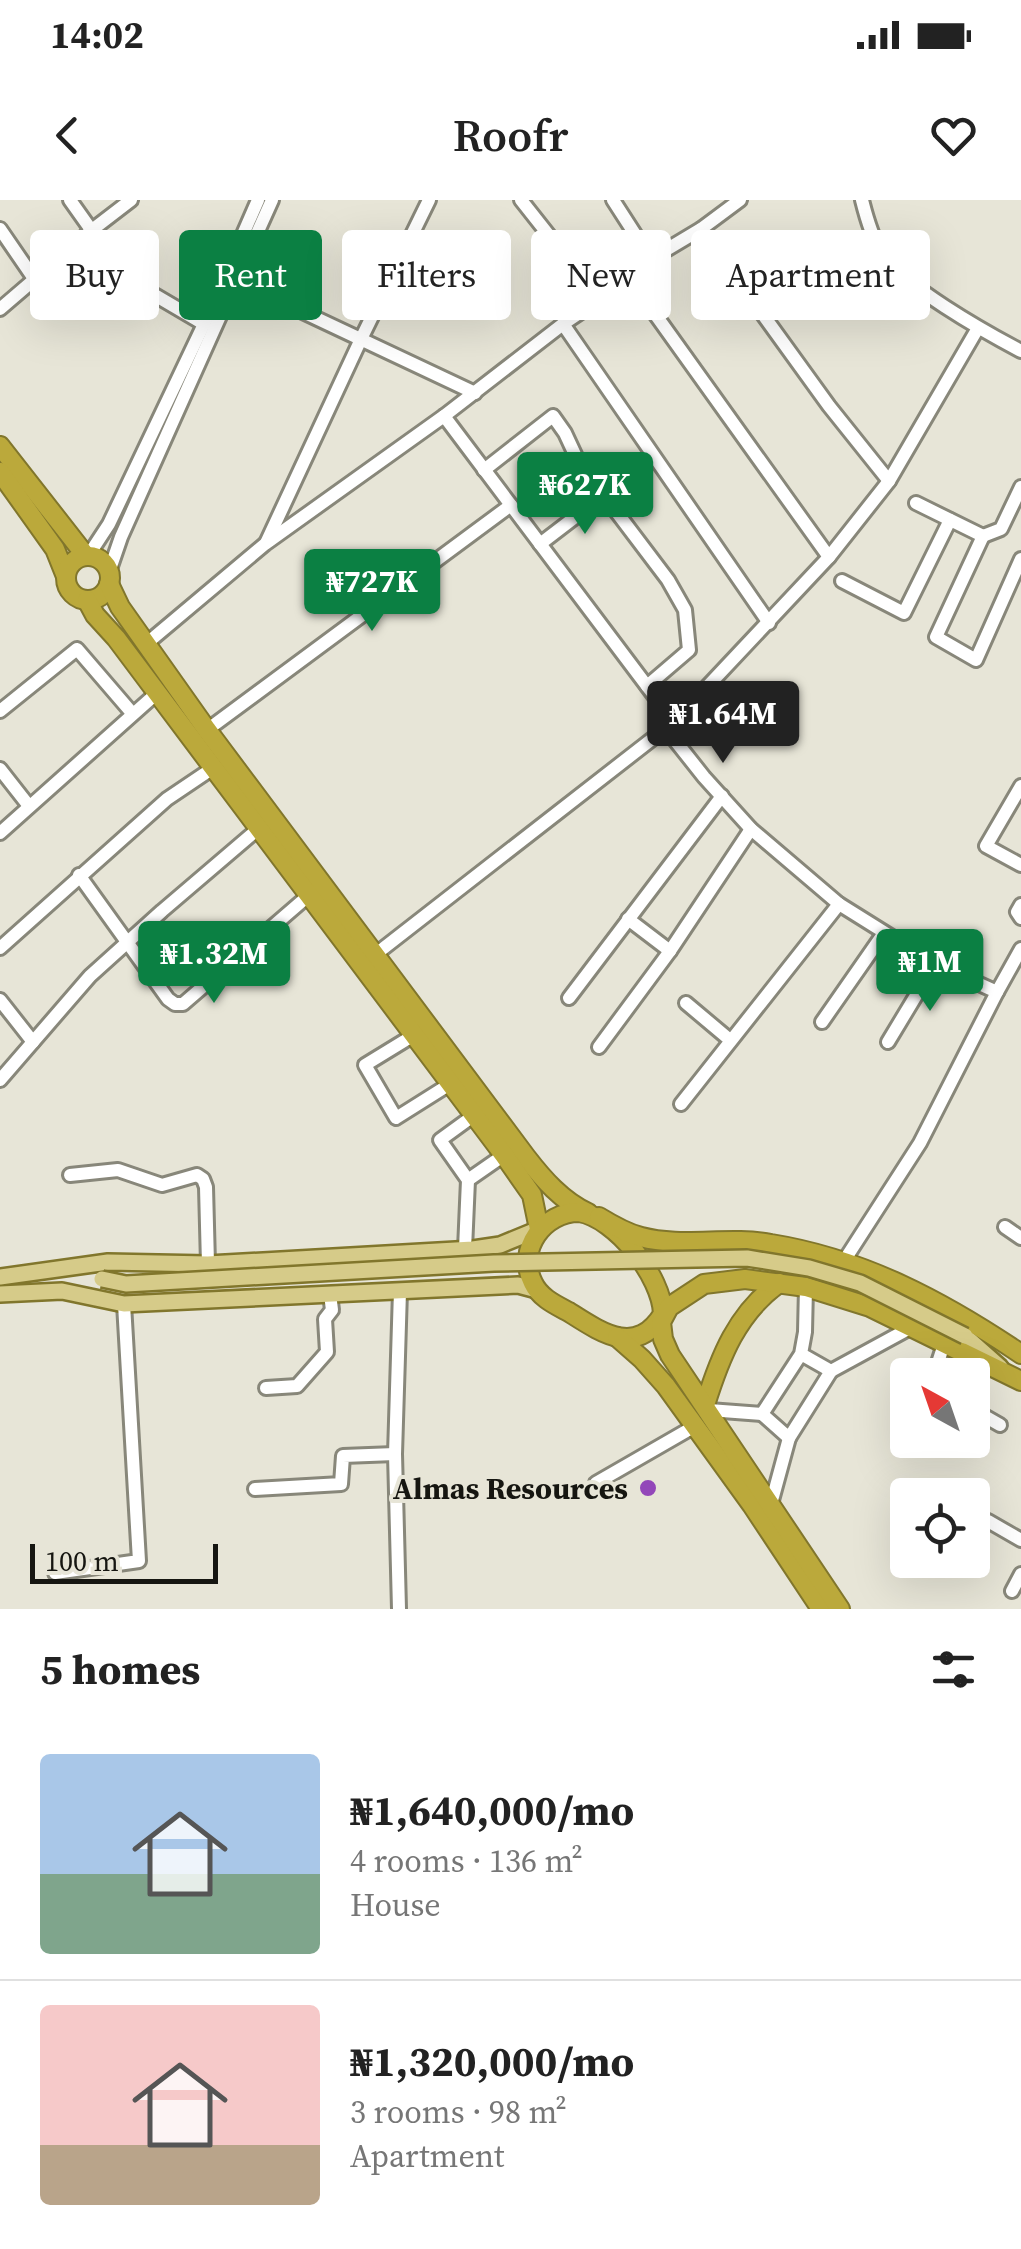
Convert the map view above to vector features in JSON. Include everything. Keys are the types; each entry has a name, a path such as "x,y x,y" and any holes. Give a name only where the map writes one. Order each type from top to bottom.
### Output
{"highway":[{"path":"0,446 87,556 101,560 120,607 207,730 536,1170 564,1198 625,1231 648,1238 766,1242 844,1260 940,1304 1021,1354"},
{"path":"2,477 56,549 73,595 87,600 101,596 109,578"},
{"path":"66,574 73,562 87,556"},
{"path":"87,600 504,1154 532,1195 539,1230"},
{"path":"840,1609 666,1348 661,1328 663,1314 660,1291 648,1271 615,1231 593,1215 574,1211 560,1214 539,1230 528,1257 530,1276 537,1290 594,1328 617,1337 643,1334 657,1324 663,1314 680,1299 704,1284 745,1279 806,1287 870,1307 1015,1379"},
{"path":"707,1407 730,1338 746,1314 779,1283"},
{"path":"617,1337 658,1376 696,1426 821,1609"}],"main road":[{"path":"0,1278 108,1262 208,1264 465,1250 500,1245 539,1230"},
{"path":"58,1271 126,1284 494,1263 746,1258 809,1268 860,1283 965,1336 1021,1354"},
{"path":"0,1294 62,1291 102,1279"},
{"path":"62,1291 124,1304 518,1284 537,1290"},
{"path":"965,1336 1015,1379"}],"street":[{"path":"70,200 92,230 131,200"},
{"path":"87,556 109,524 258,200"},
{"path":"258,230 272,200"},
{"path":"264,544 429,200"},
{"path":"521,200 545,230"},
{"path":"613,200 633,230"},
{"path":"671,247 740,200"},
{"path":"862,200 881,252 900,274 978,328 1021,351"},
{"path":"701,229 829,406 889,481"},
{"path":"0,230 30,273"},
{"path":"0,309 30,284"},
{"path":"159,298 204,324"},
{"path":"109,578 121,537 217,320"},
{"path":"319,320 476,393"},
{"path":"146,644 264,544 476,393 569,320"},
{"path":"659,320 829,557"},
{"path":"563,324 768,623"},
{"path":"376,954 670,726 829,557 889,481 978,328"},
{"path":"444,416 646,686 670,726 751,830 840,904 884,933 935,964 998,992"},
{"path":"484,470 553,416 578,461 668,580 685,610 689,650 646,686"},
{"path":"1021,487 1001,529 984,536 936,637 976,660 1021,559"},
{"path":"540,544 604,496"},
{"path":"916,503 984,536"},
{"path":"207,730 511,505"},
{"path":"842,581 904,613 950,520"},
{"path":"0,711 77,648 132,714"},
{"path":"0,833 157,694"},
{"path":"0,948 167,799 213,768"},
{"path":"0,769 28,806"},
{"path":"1021,786 986,846 1021,865"},
{"path":"569,998 722,796"},
{"path":"0,1080 90,976 258,829"},
{"path":"600,1047 751,830"},
{"path":"79,875 176,1004 183,1004 308,896"},
{"path":"680,1104 840,904"},
{"path":"1021,904 1021,918"},
{"path":"628,919 670,951"},
{"path":"822,1022 884,933"},
{"path":"844,1260 920,1143 1021,949"},
{"path":"888,1042 935,964"},
{"path":"0,1000 33,1042"},
{"path":"686,1004 730,1040"},
{"path":"414,1034 365,1065 396,1118 450,1084"},
{"path":"465,1250 468,1180 440,1140 473,1116"},
{"path":"468,1180 504,1154"},
{"path":"70,1175 118,1170 162,1185 197,1175 206,1187 208,1264"},
{"path":"1005,1228 1021,1238"},
{"path":"762,1414 801,1354 806,1287"},
{"path":"399,1609 395,1454 400,1291"},
{"path":"266,1388 297,1386 327,1352 325,1318 332,1310 330,1294"},
{"path":"55,1572 139,1566 142,1541 124,1304"},
{"path":"771,1504 789,1438 831,1371 910,1328"},
{"path":"939,1358 944,1344"},
{"path":"801,1354 831,1371"},
{"path":"707,1407 762,1414 789,1438"},
{"path":"990,1419 1000,1424"},
{"path":"596,1483 696,1426"},
{"path":"255,1489 340,1484 343,1456 395,1454"},
{"path":"990,1523 1021,1540"},
{"path":"1012,1591 1021,1574"}],"place":[{"name":"Almas Resources","path":"648,1488"}]}
